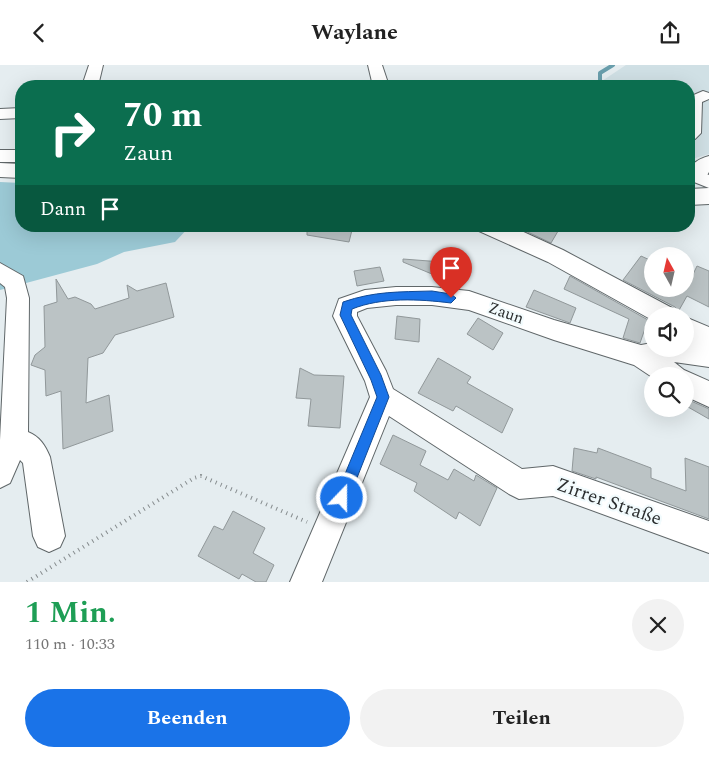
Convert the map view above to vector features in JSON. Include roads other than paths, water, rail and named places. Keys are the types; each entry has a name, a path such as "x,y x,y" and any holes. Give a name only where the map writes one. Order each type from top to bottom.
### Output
{"main road":[{"path":"0,170 15,171"},
{"path":"695,197 709,196"}],"street":[{"path":"92,80 96,65"},
{"path":"375,65 380,80"},
{"path":"695,100 697,97 703,96"},
{"path":"0,113 15,113"},
{"path":"0,156 15,157"},
{"path":"503,232 566,260 603,283 649,307"},
{"path":"0,272 15,282 18,297 14,351 14,440 0,473"},
{"name":"Zaun","path":"383,397 377,379 345,315 347,306 365,299 396,296 432,296 469,301 642,357 659,367"},
{"path":"694,332 709,339"},
{"name":"Zaun","path":"642,357 676,351 709,356"},
{"path":"694,387 709,395"},
{"path":"306,582 383,397"},
{"name":"Zirrer Straße","path":"383,397 519,484 553,481 709,537"},
{"path":"14,440 27,446 36,457 49,536"}],"waterway":[{"path":"600,80 600,73 613,65"}]}
